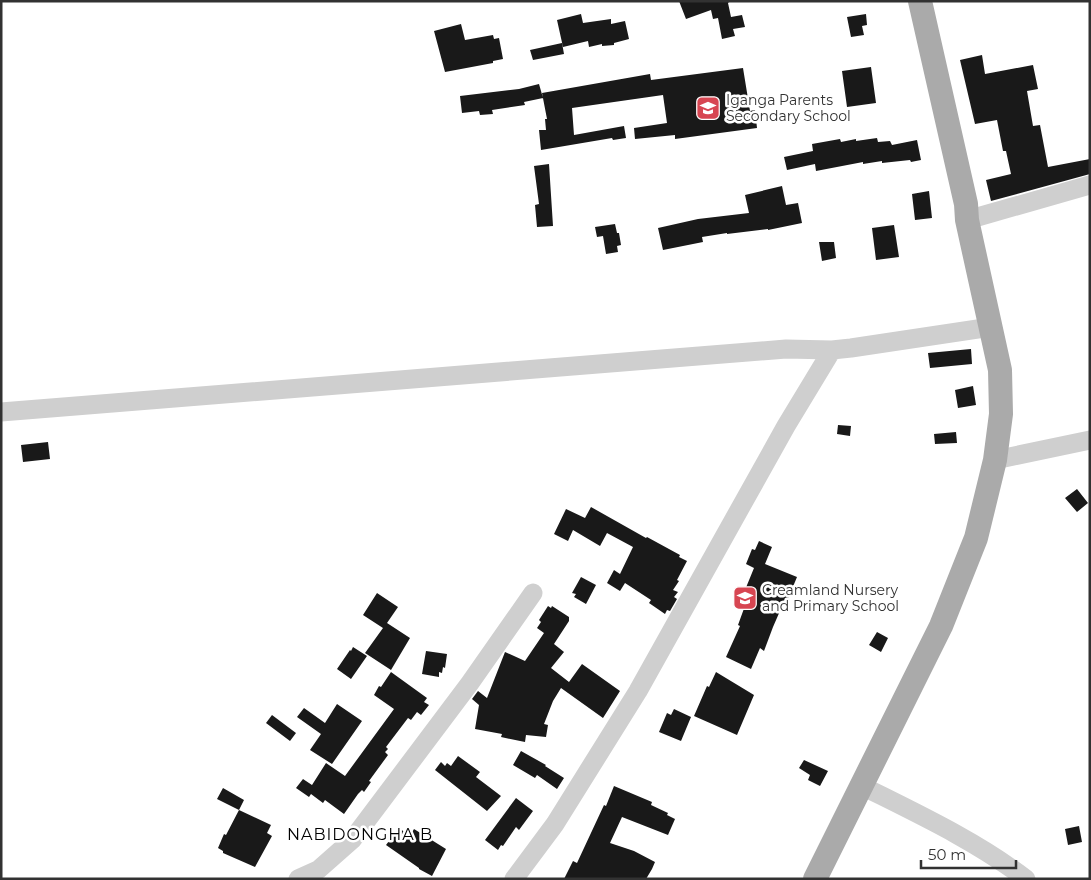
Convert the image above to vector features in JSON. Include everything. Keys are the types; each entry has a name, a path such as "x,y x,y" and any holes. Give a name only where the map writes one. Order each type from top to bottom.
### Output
{"main road":[{"path":"815,879 941,626 976,538 995,460 1001,414 1000,370 967,220 966,204 920,1"}],"street":[{"path":"967,220 1090,185"},
{"path":"1,412 786,349 832,350 991,326"},
{"path":"514,879 555,824 638,691 786,426 832,350"},
{"path":"995,460 1090,440"},
{"path":"298,879 318,870 352,840 470,683 533,593"},
{"path":"862,786 934,822 1005,863 1026,879"}],"building":[{"path":"679,1 730,1 728,3 731,17 742,15 745,27 733,29 735,36 722,39 718,18 713,19 711,10 686,19"},
{"path":"581,14 583,23 611,19 611,24 625,21 629,39 614,43 614,45 602,46 602,44 589,47 588,41 563,47 557,20"},
{"path":"866,14 867,25 862,26 864,35 851,37 847,17"},
{"path":"461,24 465,40 493,35 494,39 499,38 503,59 493,61 493,63 445,72 434,31"},
{"path":"562,43 564,54 533,60 530,50"},
{"path":"982,55 985,74 1033,65 1038,89 1027,91 1033,126 1040,125 1048,167 1090,159 1090,174 991,201 986,180 1011,174 1006,151 1003,151 997,120 975,124 960,60"},
{"path":"871,67 876,103 847,107 842,71"},
{"path":"743,68 750,111 755,110 757,128 675,139 675,135 635,139 634,128 667,123 663,95 572,108 574,135 624,126 626,138 613,140 612,138 541,150 539,130 546,130 545,119 547,119 542,93 650,74 651,80"},
{"path":"539,84 543,98 524,102 525,105 492,110 493,114 480,115 479,111 462,113 460,96 519,89"},
{"path":"877,138 878,142 890,141 892,145 917,140 921,160 882,163 882,161 863,164 863,162 816,171 815,164 787,170 784,157 813,151 812,144 840,139 841,142"},
{"path":"549,164 553,226 537,227 535,205 539,204 534,166"},
{"path":"782,186 786,205 798,203 802,223 768,230 702,237 703,242 663,250 658,228 698,219 749,213 745,195"},
{"path":"929,191 932,218 915,220 912,194"},
{"path":"615,224 621,245 617,246 618,252 606,254 603,236 597,237 595,227"},
{"path":"894,225 899,257 876,260 872,228"},
{"path":"819,242 834,242 836,258 822,261"},
{"path":"971,349 972,364 930,368 928,353"},
{"path":"973,386 976,405 958,408 955,390"},
{"path":"838,425 851,426 850,436 837,434"},
{"path":"956,432 957,443 935,444 934,434"},
{"path":"48,442 50,459 23,462 21,445"},
{"path":"1077,489 1088,503 1077,512 1065,498"},
{"path":"591,507 680,555 679,557 687,561 673,590 678,592 674,597 677,599 670,611 667,610 665,614 649,603 651,600 625,583 620,591 607,583 614,570 620,574 633,547 607,533 600,546 573,530 568,541 554,534 566,509 585,518"},
{"path":"759,541 772,547 765,564 797,577 785,606 783,604 764,651 760,648 751,669 726,657 740,626 738,625 750,592 745,590 754,568 746,564 752,549 755,550"},
{"path":"581,577 596,585 586,604 574,597 576,594 572,593"},
{"path":"377,593 398,607 387,623 410,638 391,670 365,653 383,628 363,615"},
{"path":"548,606 551,608 552,606 569,617 569,621 554,644 564,652 551,668 569,682 582,664 620,691 603,718 561,688 553,701 544,724 548,725 546,737 526,735 525,742 501,737 502,734 475,729 479,705 472,699 478,691 487,698 505,652 525,661 544,633 537,628 541,622 539,620"},
{"path":"877,632 888,638 881,652 869,645"},
{"path":"353,647 367,656 351,679 337,669"},
{"path":"426,651 447,654 445,668 443,667 442,673 439,672 439,677 422,674"},
{"path":"391,672 427,698 424,702 429,705 421,715 417,712 411,720 408,718 386,747 388,749 385,752 388,755 369,781 371,782 364,792 362,790 358,794 344,814 325,800 323,803 311,794 309,797 296,788 303,779 312,785 326,763 345,776 394,709 374,695"},
{"path":"716,672 754,695 737,735 694,716 707,686 709,687"},
{"path":"337,704 362,721 332,764 310,750 321,734 297,717 304,708 325,723"},
{"path":"674,709 691,717 681,741 659,732 667,713 671,715"},
{"path":"272,715 296,733 290,741 266,723"},
{"path":"521,751 564,778 557,789 537,775 535,778 513,765"},
{"path":"458,756 480,772 476,777 501,796 487,811 435,770 441,762 445,766 447,763 451,766"},
{"path":"804,760 828,771 820,786 808,780 810,775 799,768"},
{"path":"614,786 652,802 651,805 668,813 667,815 675,819 668,835 622,817 610,843 634,851 655,862 652,869 646,879 564,879 573,861 577,863"},
{"path":"223,788 244,800 239,810 217,799"},
{"path":"516,798 533,811 519,830 516,827 498,850 485,840"},
{"path":"239,810 271,825 267,833 272,836 255,867 223,853 218,848 224,834 226,835"},
{"path":"1079,826 1082,842 1068,845 1065,829"},
{"path":"399,828 410,836 414,829 446,849 432,876 386,845"}],"place":[{"name":"Iganga Parents Secondary School","path":"708,108"},
{"name":"Creamland Nursery and Primary School","path":"745,598"}],"district":[{"name":"NABIDONGHA B","path":"360,834"}]}
